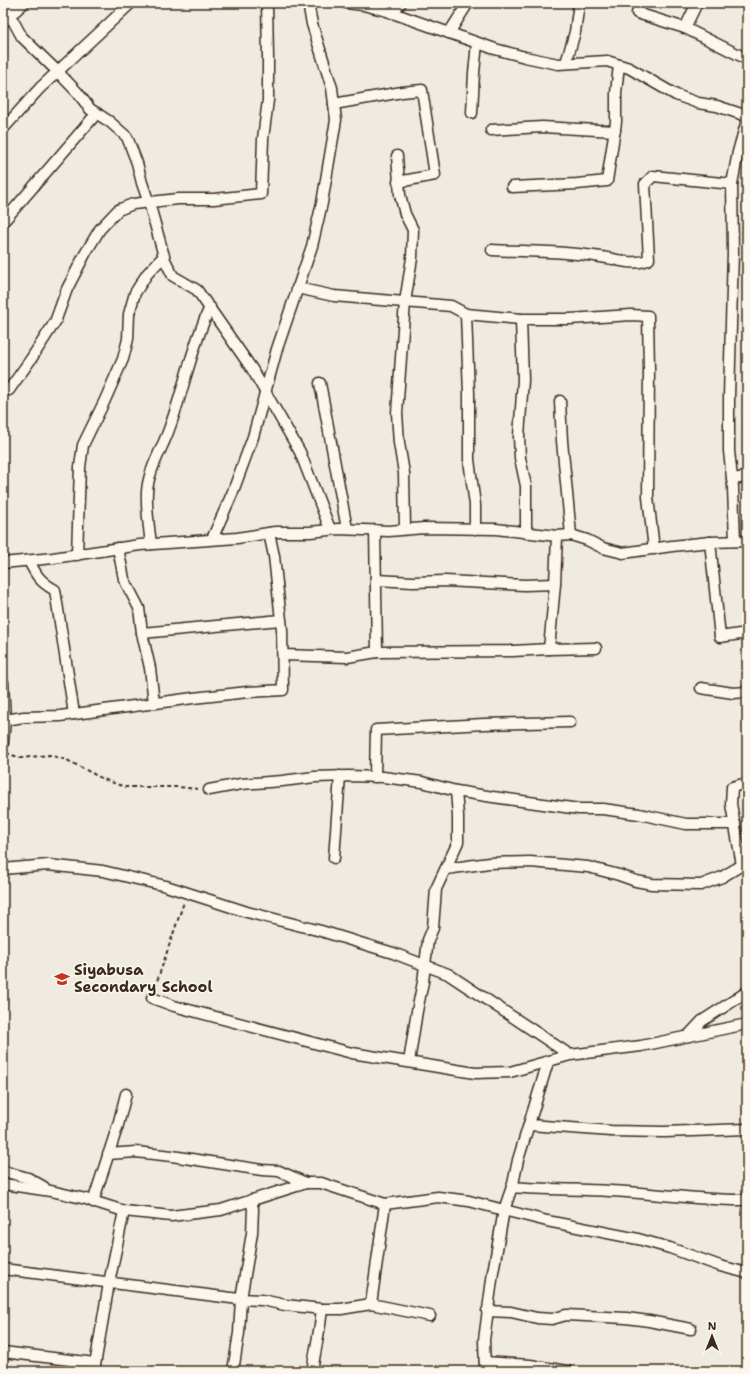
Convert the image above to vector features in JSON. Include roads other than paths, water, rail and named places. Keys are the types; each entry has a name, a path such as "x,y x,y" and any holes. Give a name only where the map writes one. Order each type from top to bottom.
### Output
{"street":[{"path":"8,3 6,19 78,93 90,109 110,122 127,137 132,147 164,256 173,276 197,290 266,391 300,452 330,529"},
{"path":"6,19 24,3"},
{"path":"3,129 40,88 131,3"},
{"path":"9,390 55,322 67,289 100,229 118,210 133,204 178,199 214,199 261,194 263,139 268,100 267,3"},
{"path":"212,539 232,494 253,437 277,349 312,246 322,203 336,120 332,88 312,24 308,3"},
{"path":"346,3 392,13 449,34 525,57 558,64 607,61 629,68 676,95 698,103 717,106 747,116"},
{"path":"392,13 401,3"},
{"path":"449,34 468,3"},
{"path":"566,63 575,32 579,3"},
{"path":"640,3 637,13 685,28 746,57"},
{"path":"685,28 697,3"},
{"path":"472,113 474,73 478,43"},
{"path":"512,187 570,185 607,181 615,131 619,65"},
{"path":"334,104 422,90 434,176 398,182"},
{"path":"3,222 96,113"},
{"path":"735,541 729,451 733,252 732,184 738,152 747,120"},
{"path":"491,130 542,127 615,131"},
{"path":"397,156 398,182 405,214 413,230 412,258 405,302 397,412 399,443 404,473 405,529"},
{"path":"492,250 557,252 642,263 649,259 645,184 653,176 732,184"},
{"path":"77,555 80,467 83,445 123,359 128,339 129,314 135,293 147,274 164,256"},
{"path":"297,288 334,296 451,306 466,314 521,320 570,319 631,315 648,316 648,497 654,549"},
{"path":"152,544 147,516 147,491 153,467 168,432 181,394 200,329 210,307"},
{"path":"466,314 469,394 469,460 475,505 475,529"},
{"path":"521,320 523,380 519,436 520,458 526,486 526,533"},
{"path":"320,383 347,529"},
{"path":"560,401 562,441 571,535"},
{"path":"732,479 747,477"},
{"path":"3,563 77,555 152,544 237,538 269,533 310,532 330,529 496,529 557,536 571,535 587,540 603,548 623,553 710,542 747,541"},
{"path":"376,530 377,652"},
{"path":"5,720 24,717 74,714 248,692 283,690 283,655 280,620 274,556 269,533"},
{"path":"549,649 556,584 557,536"},
{"path":"710,542 720,637 747,633"},
{"path":"118,548 124,579 139,608 142,632 150,668 154,703"},
{"path":"29,560 35,573 44,584 55,590 74,714"},
{"path":"376,580 413,582 445,580 556,584"},
{"path":"142,632 280,620"},
{"path":"283,655 347,657 377,652 513,651 596,648"},
{"path":"3,682 5,720 3,743"},
{"path":"702,688 733,693 747,692"},
{"path":"375,777 376,730 484,724 570,722"},
{"path":"334,858 340,776"},
{"path":"209,790 241,784 315,777 375,777 422,782 456,791 493,797 579,809 603,809 639,814 686,824 735,824"},
{"path":"446,869 489,863 530,862 588,867 619,874 636,881 652,884 701,885 722,877 744,865 731,804 732,787 747,783"},
{"path":"409,1062 423,982 428,940 433,928 436,889 458,842 456,791"},
{"path":"3,869 48,865 103,871 187,892 247,912 342,938 393,954 448,974 570,1055"},
{"path":"688,1036 702,1021 747,992"},
{"path":"152,998 174,1006 352,1053 475,1073 510,1072 570,1055 641,1046 747,1024"},
{"path":"548,1062 504,1210 487,1311 484,1340 485,1366 530,1365 567,1371"},
{"path":"93,1202 118,1125 126,1094"},
{"path":"530,1125 611,1131 664,1132 747,1129"},
{"path":"108,1154 136,1152 262,1170 279,1171 306,1183"},
{"path":"3,1171 28,1178 51,1191"},
{"path":"3,1184 51,1191 124,1211 171,1216 220,1210 306,1183 321,1183 385,1204 438,1197 469,1201 547,1221 638,1239 670,1248 720,1266 747,1273"},
{"path":"512,1187 532,1189 609,1190 702,1200 747,1200"},
{"path":"233,1371 252,1233 253,1209 251,1200"},
{"path":"371,1304 385,1204"},
{"path":"3,1352 94,1367 124,1211"},
{"path":"3,1269 242,1299 262,1300 285,1305 322,1309 341,1309 371,1304 430,1316"},
{"path":"312,1371 322,1309"},
{"path":"487,1311 511,1312 537,1318 552,1319 566,1315 626,1318 691,1329"}],"place":[{"name":"Siyabusa Secondary School","path":"62,979"}]}
